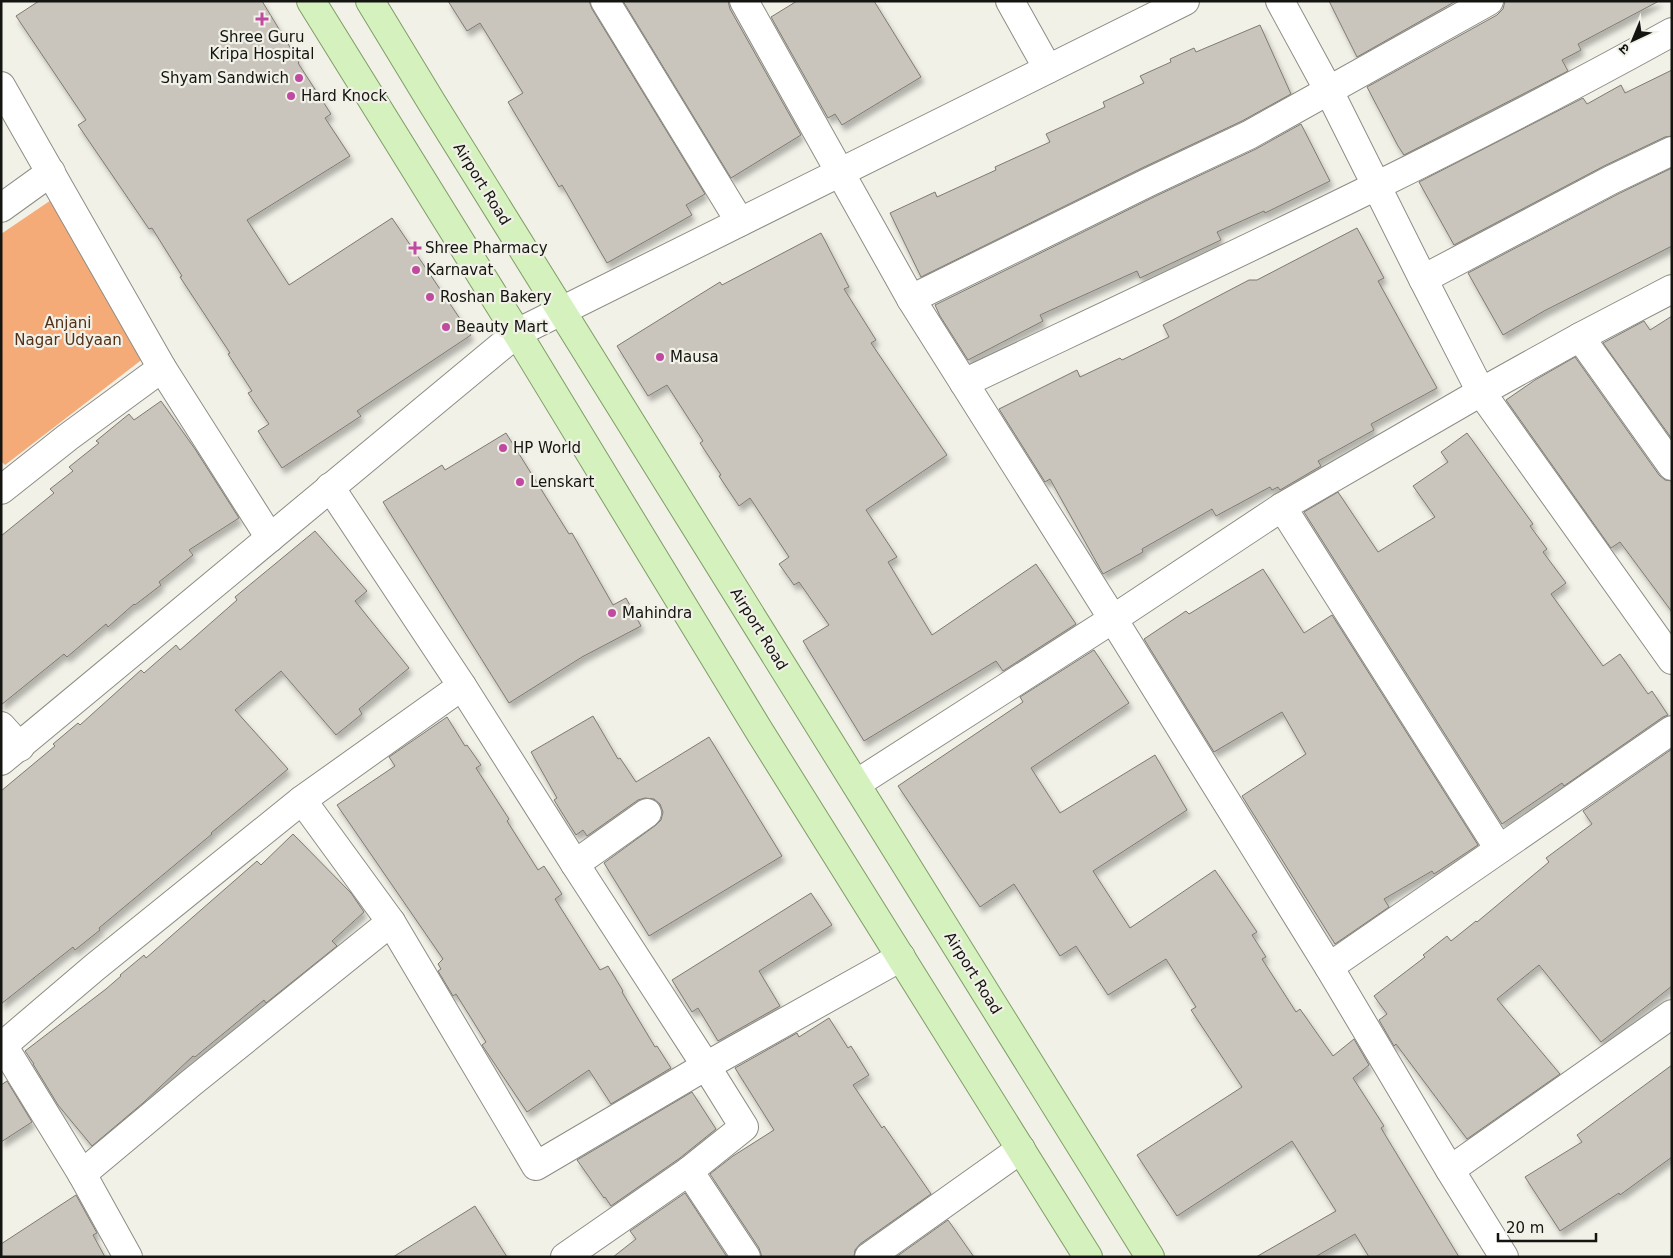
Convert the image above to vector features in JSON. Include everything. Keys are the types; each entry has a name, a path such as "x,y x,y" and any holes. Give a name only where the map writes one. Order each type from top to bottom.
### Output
{"main road":[{"path":"311,1 517,333 763,736 1088,1257"},
{"name":"Airport Road","path":"370,1 1150,1257"}],"street":[{"path":"605,1 740,222"},
{"path":"744,1 911,299 1329,967 1504,1257"},
{"path":"1010,1 1048,69"},
{"path":"1,726 10,754 517,333 1185,1"},
{"path":"1280,1 1329,91 1422,279 1481,392 1672,660"},
{"path":"911,299 1249,135 1490,1"},
{"path":"964,383 1376,187 1618,62 1672,32"},
{"path":"1,86 162,368 270,538"},
{"path":"1422,279 1611,180 1672,152"},
{"path":"1,208 51,172"},
{"path":"856,784 1113,620 1282,507 1481,392 1672,289"},
{"path":"1580,337 1672,466"},
{"path":"2,487 162,368"},
{"path":"330,487 462,686 744,1127 689,1171 565,1257"},
{"path":"1282,507 1499,849"},
{"path":"128,1257 82,1174 2,1045 302,800 462,686"},
{"path":"1329,967 1672,730"},
{"path":"302,800 391,922 536,1166 706,1066 901,957"},
{"path":"575,864 647,813"},
{"path":"82,1174 391,922"},
{"path":"1450,1170 1672,1014"},
{"path":"869,1257 1021,1149"},
{"path":"689,1171 746,1257"}],"green space":[{"name":"Anjani Nagar Udyaan","path":"60,194 157,348 5,465 1,461 1,234"}],"building":[{"path":"39,1 262,1 298,63 331,114 325,118 350,156 247,220 289,285 392,218 471,335 357,411 361,416 282,468 258,431 269,424 248,393 252,391 228,354 230,353 180,277 182,276 152,228 149,229 78,125 86,120 16,16"},
{"path":"448,1 589,1 592,9 705,194 686,205 692,215 607,263 562,185 559,187 508,102 523,93 480,23 467,31"},
{"path":"623,1 728,1 730,9 801,135 731,178"},
{"path":"797,1 874,1 921,77 842,125 835,114 828,118 771,17"},
{"path":"1329,1 1456,1 1357,57"},
{"path":"1505,1 1659,1 1578,44 1581,50 1562,60 1568,71 1404,155 1367,87 1497,15 1503,9"},
{"path":"1260,25 1291,94 1242,121 921,277 890,213 935,192 937,197 996,170 995,167 1050,142 1046,134 1105,107 1103,102 1144,83 1140,76 1171,62 1170,59 1194,48 1196,52"},
{"path":"1672,70 1672,136 1665,137 1604,166 1454,245 1419,182 1583,98 1587,104 1621,85 1625,93"},
{"path":"1301,124 1330,181 1265,213 1264,211 1217,232 1221,240 1140,278 1137,271 1040,315 1043,321 968,360 940,316 935,305 1256,149"},
{"path":"1672,168 1672,246 1544,311 1503,335 1468,273 1618,194"},
{"path":"1357,228 1384,278 1378,281 1437,388 1371,424 1374,430 1318,461 1321,466 1280,490 1278,487 1272,490 1270,487 1216,516 1212,509 1142,549 1143,552 1103,574 1050,479 1045,482 999,409 1077,370 1080,377 1120,358 1122,360 1169,337 1163,325 1249,280 1257,280"},
{"path":"821,233 849,287 844,289 876,340 871,343 947,455 866,510 897,557 888,562 932,635 1036,564 1076,624 1003,671 996,661 864,741 803,641 829,625 799,582 794,585 779,564 789,557 750,498 739,506 700,443 703,441 667,385 648,396 617,346 720,282 722,285"},
{"path":"1672,316 1672,439 1603,343 1644,321 1650,330"},
{"path":"1575,357 1659,475 1665,480 1672,481 1672,612 1620,542 1611,548 1506,400 1535,380"},
{"path":"161,401 195,449 239,518 189,550 193,555 159,582 161,585 134,604 108,627 106,624 67,657 64,654 1,705 1,536 54,493 50,489 73,471 69,467 99,443 96,441 129,414 134,420"},
{"path":"506,433 569,534 572,533 613,605 626,598 641,626 582,657 509,703 383,502 442,465 445,470"},
{"path":"1467,433 1533,524 1530,526 1547,549 1543,552 1566,583 1551,594 1603,666 1620,654 1648,694 1652,691 1668,715 1564,786 1562,783 1502,824 1304,512 1338,492 1378,552 1435,517 1413,486 1448,462 1441,452"},
{"path":"315,531 367,591 355,601 409,668 359,709 362,714 336,735 281,671 235,710 288,769 99,928 100,930 75,950 73,947 1,1004 1,791 55,746 53,744 78,723 80,725 141,670 144,673 176,645 180,650 237,600 235,597"},
{"path":"1263,569 1304,633 1332,615 1478,845 1434,874 1432,871 1384,899 1389,907 1335,944 1242,796 1306,754 1282,712 1214,752 1144,639 1186,611 1189,614"},
{"path":"1094,650 1129,703 1031,768 1060,813 1155,755 1187,810 1093,871 1130,928 1215,870 1257,932 1252,935 1266,957 1262,959 1296,1012 1300,1009 1333,1056 1354,1039 1369,1065 1353,1078 1384,1126 1381,1128 1459,1257 1369,1257 1355,1234 1315,1257 1256,1257 1336,1211 1292,1141 1177,1216 1137,1155 1242,1087 1191,1010 1196,1007 1166,959 1108,995 1076,946 1060,956 1014,884 980,907 898,786 1023,702 1020,697"},
{"path":"593,716 618,759 620,758 636,782 709,737 782,856 649,936 604,863 661,820 663,812 660,804 654,799 645,798 638,800 587,836 583,830 576,835 554,800 557,798 531,752"},
{"path":"447,717 465,746 467,745 481,765 476,768 509,819 507,821 538,870 544,866 562,894 555,899 600,970 608,966 655,1047 657,1046 671,1068 611,1104 589,1070 527,1112 482,1045 486,1042 456,994 453,996 438,971 441,969 438,964 443,959 337,805 395,766 389,757"},
{"path":"1672,749 1672,986 1601,1042 1539,965 1497,999 1560,1074 1467,1139 1396,1044 1394,1046 1379,1020 1387,1014 1374,996 1425,957 1423,955 1447,936 1451,941 1477,922 1549,862 1546,858 1592,824 1583,811"},
{"path":"293,834 351,893 364,912 332,941 337,946 266,1003 264,1000 195,1057 193,1056 143,1103 92,1146 58,1105 25,1051 106,989 144,955 146,958 257,861 261,865"},
{"path":"811,893 832,925 759,971 780,1006 718,1041 698,1008 692,1012 672,980"},
{"path":"829,1018 848,1048 851,1046 869,1075 853,1085 931,1194 860,1244 855,1250 854,1257 762,1257 759,1248 710,1174 733,1156 774,1130 735,1068 797,1033 799,1037"},
{"path":"1672,1065 1672,1157 1620,1195 1619,1193 1560,1231 1525,1177 1582,1142 1577,1135"},
{"path":"7,1081 32,1122 1,1142 1,1085"},
{"path":"692,1092 716,1129 680,1158 611,1206 577,1160"},
{"path":"685,1193 727,1257 613,1257 636,1239 630,1231"},
{"path":"76,1195 97,1233 93,1235 105,1257 1,1257 1,1244"},
{"path":"475,1206 507,1257 393,1257"},
{"path":"948,1220 974,1257 896,1257"}],"place":[{"name":"Shree Guru Kripa Hospital","path":"262,19"},
{"name":"Shyam Sandwich","path":"299,78"},
{"name":"Hard Knock","path":"291,96"},
{"name":"Shree Pharmacy","path":"415,248"},
{"name":"Karnavat","path":"416,270"},
{"name":"Roshan Bakery","path":"430,297"},
{"name":"Beauty Mart","path":"446,327"},
{"name":"Mausa","path":"660,357"},
{"name":"HP World","path":"503,448"},
{"name":"Lenskart","path":"520,482"},
{"name":"Mahindra","path":"612,613"}]}
